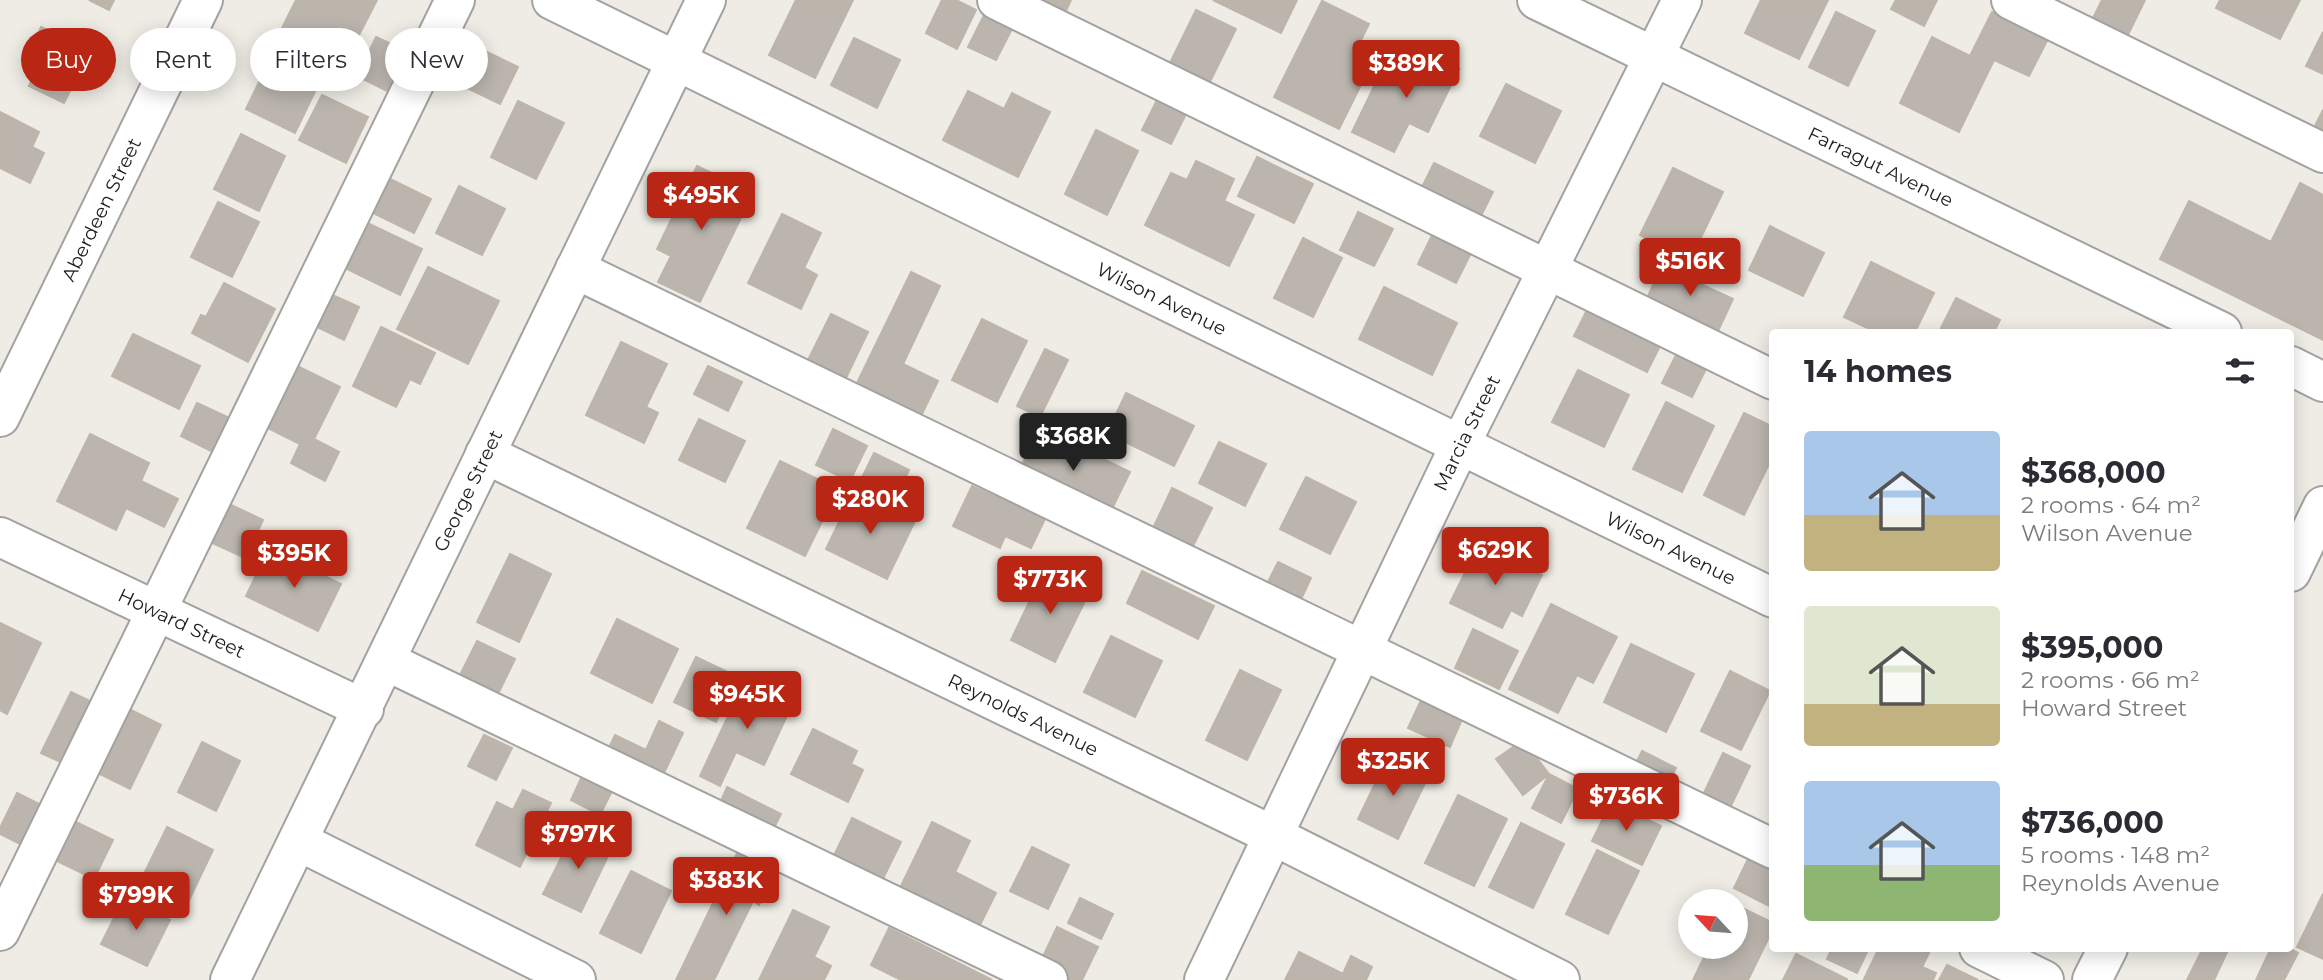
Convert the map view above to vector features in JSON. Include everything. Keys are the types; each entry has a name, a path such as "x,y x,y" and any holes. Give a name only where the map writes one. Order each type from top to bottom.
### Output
{"street":[{"name":"Aberdeen Street","path":"0,417 202,0"},
{"path":"0,931 455,0"},
{"name":"Wilson Avenue","path":"552,0 1769,596"},
{"name":"George Street","path":"230,980 364,709 706,0"},
{"path":"997,0 1769,378"},
{"name":"Farragut Avenue","path":"1537,0 2216,329"},
{"name":"Marcia Street","path":"1204,980 1461,443 1682,0"},
{"path":"2011,0 2323,153"},
{"path":"575,269 1769,847"},
{"path":"2294,368 2323,382"},
{"name":"Reynolds Avenue","path":"485,454 1274,836 1560,980"},
{"path":"2294,566 2323,506"},
{"name":"Howard Street","path":"0,537 364,709"},
{"path":"386,661 1048,980"},
{"path":"299,841 576,980"},
{"path":"1987,952 2044,980"},
{"path":"2092,980 2106,952"}],"building":[{"path":"89,0 114,0 109,10"},
{"path":"296,0 377,0 363,28 282,28"},
{"path":"796,0 853,0 815,78 769,55"},
{"path":"942,0 956,0 976,10 957,49 926,33"},
{"path":"1033,0 1071,0 1063,17"},
{"path":"1213,0 1297,0 1281,33"},
{"path":"1761,0 1828,0 1799,59 1745,33"},
{"path":"1896,0 1937,0 1924,26 1891,9"},
{"path":"2102,0 2145,0 2124,43 2089,26"},
{"path":"2220,0 2300,0 2280,39 2216,8"},
{"path":"1322,1 1369,24 1351,60 1369,69 1339,129 1274,97"},
{"path":"1196,10 1236,29 1206,90 1166,71"},
{"path":"986,11 1014,25 996,60 968,47"},
{"path":"1836,12 1875,31 1848,86 1809,67"},
{"path":"1992,12 2048,39 2029,76 1994,60 1959,132 1900,103 1932,37 1970,56"},
{"path":"2323,32 2323,74 2306,66"},
{"path":"376,37 385,41 385,90 371,83 371,47"},
{"path":"854,38 900,60 877,108 831,85"},
{"path":"1412,46 1459,69 1428,132 1409,123 1394,152 1352,132 1378,78 1393,86"},
{"path":"488,52 518,67 500,104 473,91 488,91"},
{"path":"1506,84 1561,111 1535,163 1480,136"},
{"path":"39,91 70,91 64,103"},
{"path":"255,91 315,91 295,133 246,109"},
{"path":"968,91 1004,109 1012,93 1050,112 1018,177 943,140"},
{"path":"322,95 368,117 346,163 299,140"},
{"path":"1158,98 1187,112 1171,144 1142,130"},
{"path":"518,101 564,123 536,179 491,157"},
{"path":"2323,110 2323,147 2308,140"},
{"path":"0,112 39,132 32,147 44,153 30,183 0,168"},
{"path":"1096,130 1138,151 1107,215 1065,194"},
{"path":"241,134 285,156 259,211 214,189"},
{"path":"1257,157 1313,184 1294,223 1238,196"},
{"path":"1196,161 1234,179 1224,201 1254,215 1229,266 1145,225 1171,173 1187,180"},
{"path":"1434,163 1493,192 1476,226 1417,197"},
{"path":"697,166 753,193 700,302 658,282 671,256 657,249"},
{"path":"1673,168 1723,192 1690,260 1640,235"},
{"path":"386,177 431,199 414,233 369,211"},
{"path":"2300,183 2323,195 2323,340 2160,259 2189,201 2271,242"},
{"path":"459,186 505,209 482,255 436,233"},
{"path":"218,202 259,222 232,277 191,257"},
{"path":"1358,212 1393,229 1374,266 1340,250"},
{"path":"782,214 821,233 804,268 817,275 801,309 748,283"},
{"path":"361,220 422,249 400,295 339,265"},
{"path":"1770,226 1824,253 1803,296 1749,270"},
{"path":"1436,227 1475,245 1456,283 1418,264"},
{"path":"1303,238 1342,258 1313,317 1274,298"},
{"path":"1871,262 1934,293 1916,329 1870,329 1844,317"},
{"path":"1662,266 1733,299 1718,331 1647,298"},
{"path":"428,267 499,301 468,364 397,329"},
{"path":"911,272 940,286 903,364 938,381 921,416 856,385"},
{"path":"224,283 275,309 248,362 192,333 201,315 206,317"},
{"path":"1384,287 1457,323 1432,375 1359,339"},
{"path":"328,293 359,307 344,340 313,325"},
{"path":"1956,298 2000,320 1996,329 1940,329"},
{"path":"1590,304 1663,340 1647,372 1574,336"},
{"path":"831,314 868,332 846,378 808,360"},
{"path":"982,319 1027,341 997,402 952,380"},
{"path":"381,327 435,353 420,384 410,379 396,407 353,386"},
{"path":"133,334 200,366 179,409 112,376"},
{"path":"621,342 667,364 646,407 658,413 644,443 586,415"},
{"path":"1680,347 1710,361 1692,397 1662,383"},
{"path":"1045,349 1068,360 1040,417 1017,406"},
{"path":"291,363 340,387 314,439 339,452 325,481 291,463 300,444 260,424"},
{"path":"708,366 742,382 728,411 694,394"},
{"path":"1578,370 1629,395 1604,447 1552,422"},
{"path":"1126,393 1194,426 1174,466 1107,433"},
{"path":"1666,402 1714,426 1682,492 1633,469"},
{"path":"197,403 238,422 221,456 181,436"},
{"path":"1744,413 1769,425 1769,464 1744,515 1704,495"},
{"path":"699,419 745,441 725,482 679,460"},
{"path":"1043,423 1085,444 1083,449 1130,472 1106,521 1016,477"},
{"path":"833,429 867,446 850,481 816,465"},
{"path":"90,434 149,463 141,481 178,499 164,527 126,508 116,530 57,501"},
{"path":"1219,442 1266,464 1245,506 1199,483"},
{"path":"874,453 909,470 893,503 858,486"},
{"path":"780,461 838,489 805,556 747,528"},
{"path":"1306,477 1356,502 1330,554 1280,529"},
{"path":"972,486 1045,519 1031,548 1005,536 1000,548 953,526"},
{"path":"1172,488 1212,508 1186,560 1147,541"},
{"path":"853,493 914,523 887,579 826,549"},
{"path":"227,503 263,520 245,558 208,541"},
{"path":"1479,544 1542,575 1522,616 1511,610 1502,628 1450,603"},
{"path":"269,549 341,584 318,631 246,596"},
{"path":"510,554 551,574 519,642 477,622"},
{"path":"1278,562 1311,578 1297,608 1263,592"},
{"path":"1044,571 1089,593 1055,662 1011,640"},
{"path":"1142,571 1214,606 1198,639 1127,603"},
{"path":"1551,604 1617,637 1593,683 1577,675 1558,713 1509,689"},
{"path":"617,619 678,649 652,703 591,673"},
{"path":"0,623 41,643 7,714 0,710"},
{"path":"1473,629 1518,651 1499,689 1455,668"},
{"path":"1111,636 1162,661 1135,717 1084,692"},
{"path":"477,641 515,659 498,694 460,675"},
{"path":"1631,644 1694,674 1666,732 1604,702"},
{"path":"696,657 738,677 716,722 674,702"},
{"path":"1240,670 1281,690 1247,760 1206,740"},
{"path":"1730,671 1769,690 1741,750 1701,731"},
{"path":"744,682 792,705 764,765 736,752 720,786 700,776"},
{"path":"71,692 96,704 67,765 41,753"},
{"path":"1422,698 1463,717 1450,747 1408,728"},
{"path":"127,708 161,725 130,789 96,772"},
{"path":"659,721 683,733 664,773 643,762 636,776 603,760 615,735 646,750"},
{"path":"813,729 857,751 851,764 863,770 848,802 791,774"},
{"path":"484,735 512,748 496,780 468,766"},
{"path":"1523,740 1549,774 1523,795 1496,759"},
{"path":"202,742 240,761 216,811 178,792"},
{"path":"1642,751 1676,768 1665,789 1631,773"},
{"path":"1723,753 1750,766 1729,810 1702,797"},
{"path":"1388,757 1428,777 1398,839 1358,819"},
{"path":"1549,774 1578,789 1561,823 1532,808"},
{"path":"582,776 612,791 600,815 571,800"},
{"path":"727,787 781,814 770,836 717,810"},
{"path":"523,790 551,803 520,867 476,845 497,802 513,810"},
{"path":"17,793 47,808 28,848 0,834 0,828"},
{"path":"1458,795 1507,819 1474,886 1425,863"},
{"path":"1611,802 1661,826 1642,865 1592,841"},
{"path":"852,818 901,842 878,889 829,866"},
{"path":"74,821 113,840 94,879 55,860"},
{"path":"932,822 970,841 955,872 996,893 976,933 897,894"},
{"path":"1521,823 1564,844 1533,908 1489,887"},
{"path":"167,827 213,850 183,913 136,890"},
{"path":"575,830 612,848 581,912 543,894"},
{"path":"1032,847 1069,865 1048,909 1010,891"},
{"path":"1597,850 1639,871 1608,934 1566,914"},
{"path":"738,851 776,870 759,905 753,901 714,980 676,980"},
{"path":"1748,859 1769,869 1769,906 1748,895 1748,889 1734,888"},
{"path":"631,871 671,891 641,953 600,933"},
{"path":"2323,894 2323,959 2297,947"},
{"path":"124,898 170,920 147,966 101,944"},
{"path":"1080,898 1113,914 1101,939 1068,923"},
{"path":"793,910 829,927 814,957 831,966 824,980 759,980"},
{"path":"1748,911 1769,921 1769,937 1748,980 1693,980 1703,959 1748,959"},
{"path":"1057,927 1098,947 1082,980 1065,980 1038,967"},
{"path":"889,928 992,980 901,980 871,965"},
{"path":"1299,952 1343,974 1351,956 1372,967 1366,980 1285,980"},
{"path":"1830,952 1867,952 1857,973 1827,959"},
{"path":"1877,952 1927,952 1922,967 1936,973 1933,980 1864,979"},
{"path":"2201,952 2227,952 2214,980 2187,980"},
{"path":"2269,952 2298,953 2284,980 2256,980"},
{"path":"1796,954 1847,979 1847,980 1783,980"},
{"path":"1947,965 1978,980 1939,980"}]}
